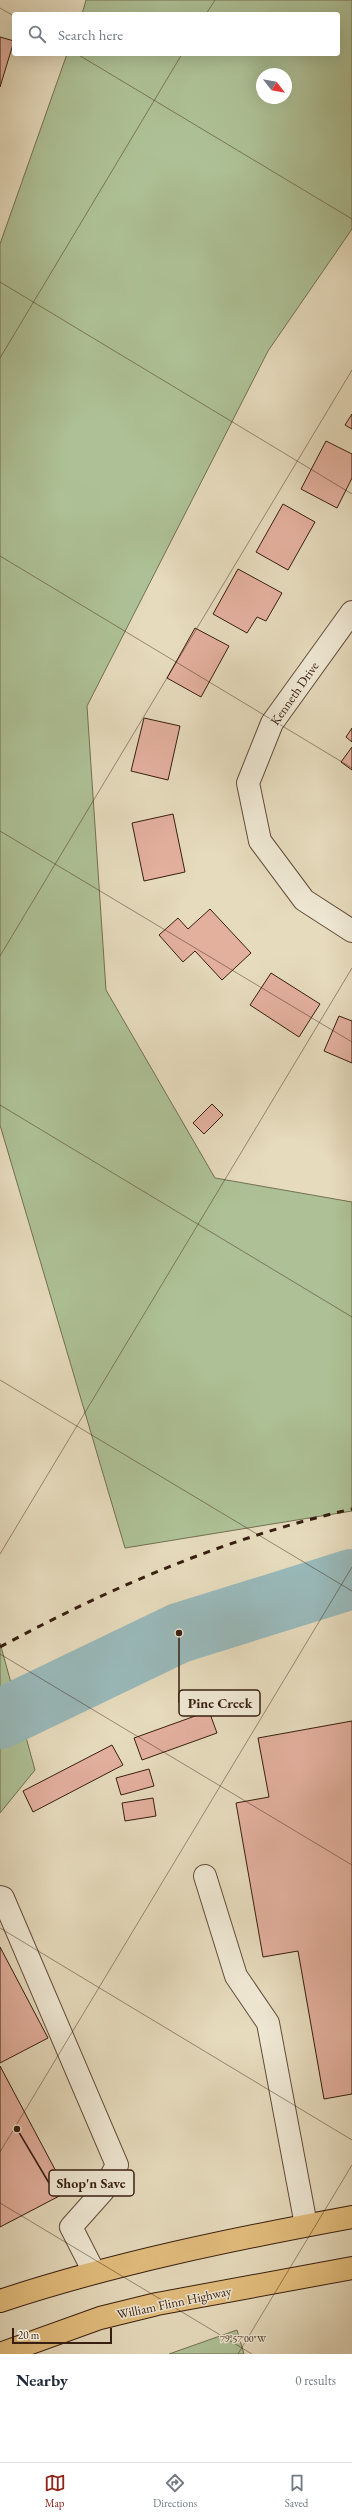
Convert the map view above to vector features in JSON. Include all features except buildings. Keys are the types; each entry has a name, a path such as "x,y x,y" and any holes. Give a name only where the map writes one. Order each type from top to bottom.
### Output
{"highway":[{"path":"0,2301 94,2272 210,2244 352,2217"},
{"name":"William Flinn Highway","path":"0,2354 100,2318 157,2304 352,2268"}],"street":[{"name":"Kenneth Drive","path":"352,612 272,723 248,783 260,841 304,900 352,931"},
{"path":"205,1876 236,1976 268,2023 306,2225"},
{"path":"0,1897 3,1898 117,2165 103,2191 71,2227 94,2272"}],"green space":[{"path":"86,0 352,0 352,229 268,351 87,706 106,990 215,1178 352,1202 352,1511 125,1548 0,1125 0,244 66,56 340,56 340,12 83,12"},
{"path":"0,1643 35,1770 0,1813"},
{"path":"237,2330 244,2354 169,2354"}],"waterway":[{"path":"0,1719 179,1633 352,1579"}],"railway":[{"path":"0,1647 85,1604 171,1566 260,1534 352,1509"}],"place":[{"name":"Pine Creek","path":"179,1633"},
{"name":"Shop'n Save","path":"17,2129"}]}
